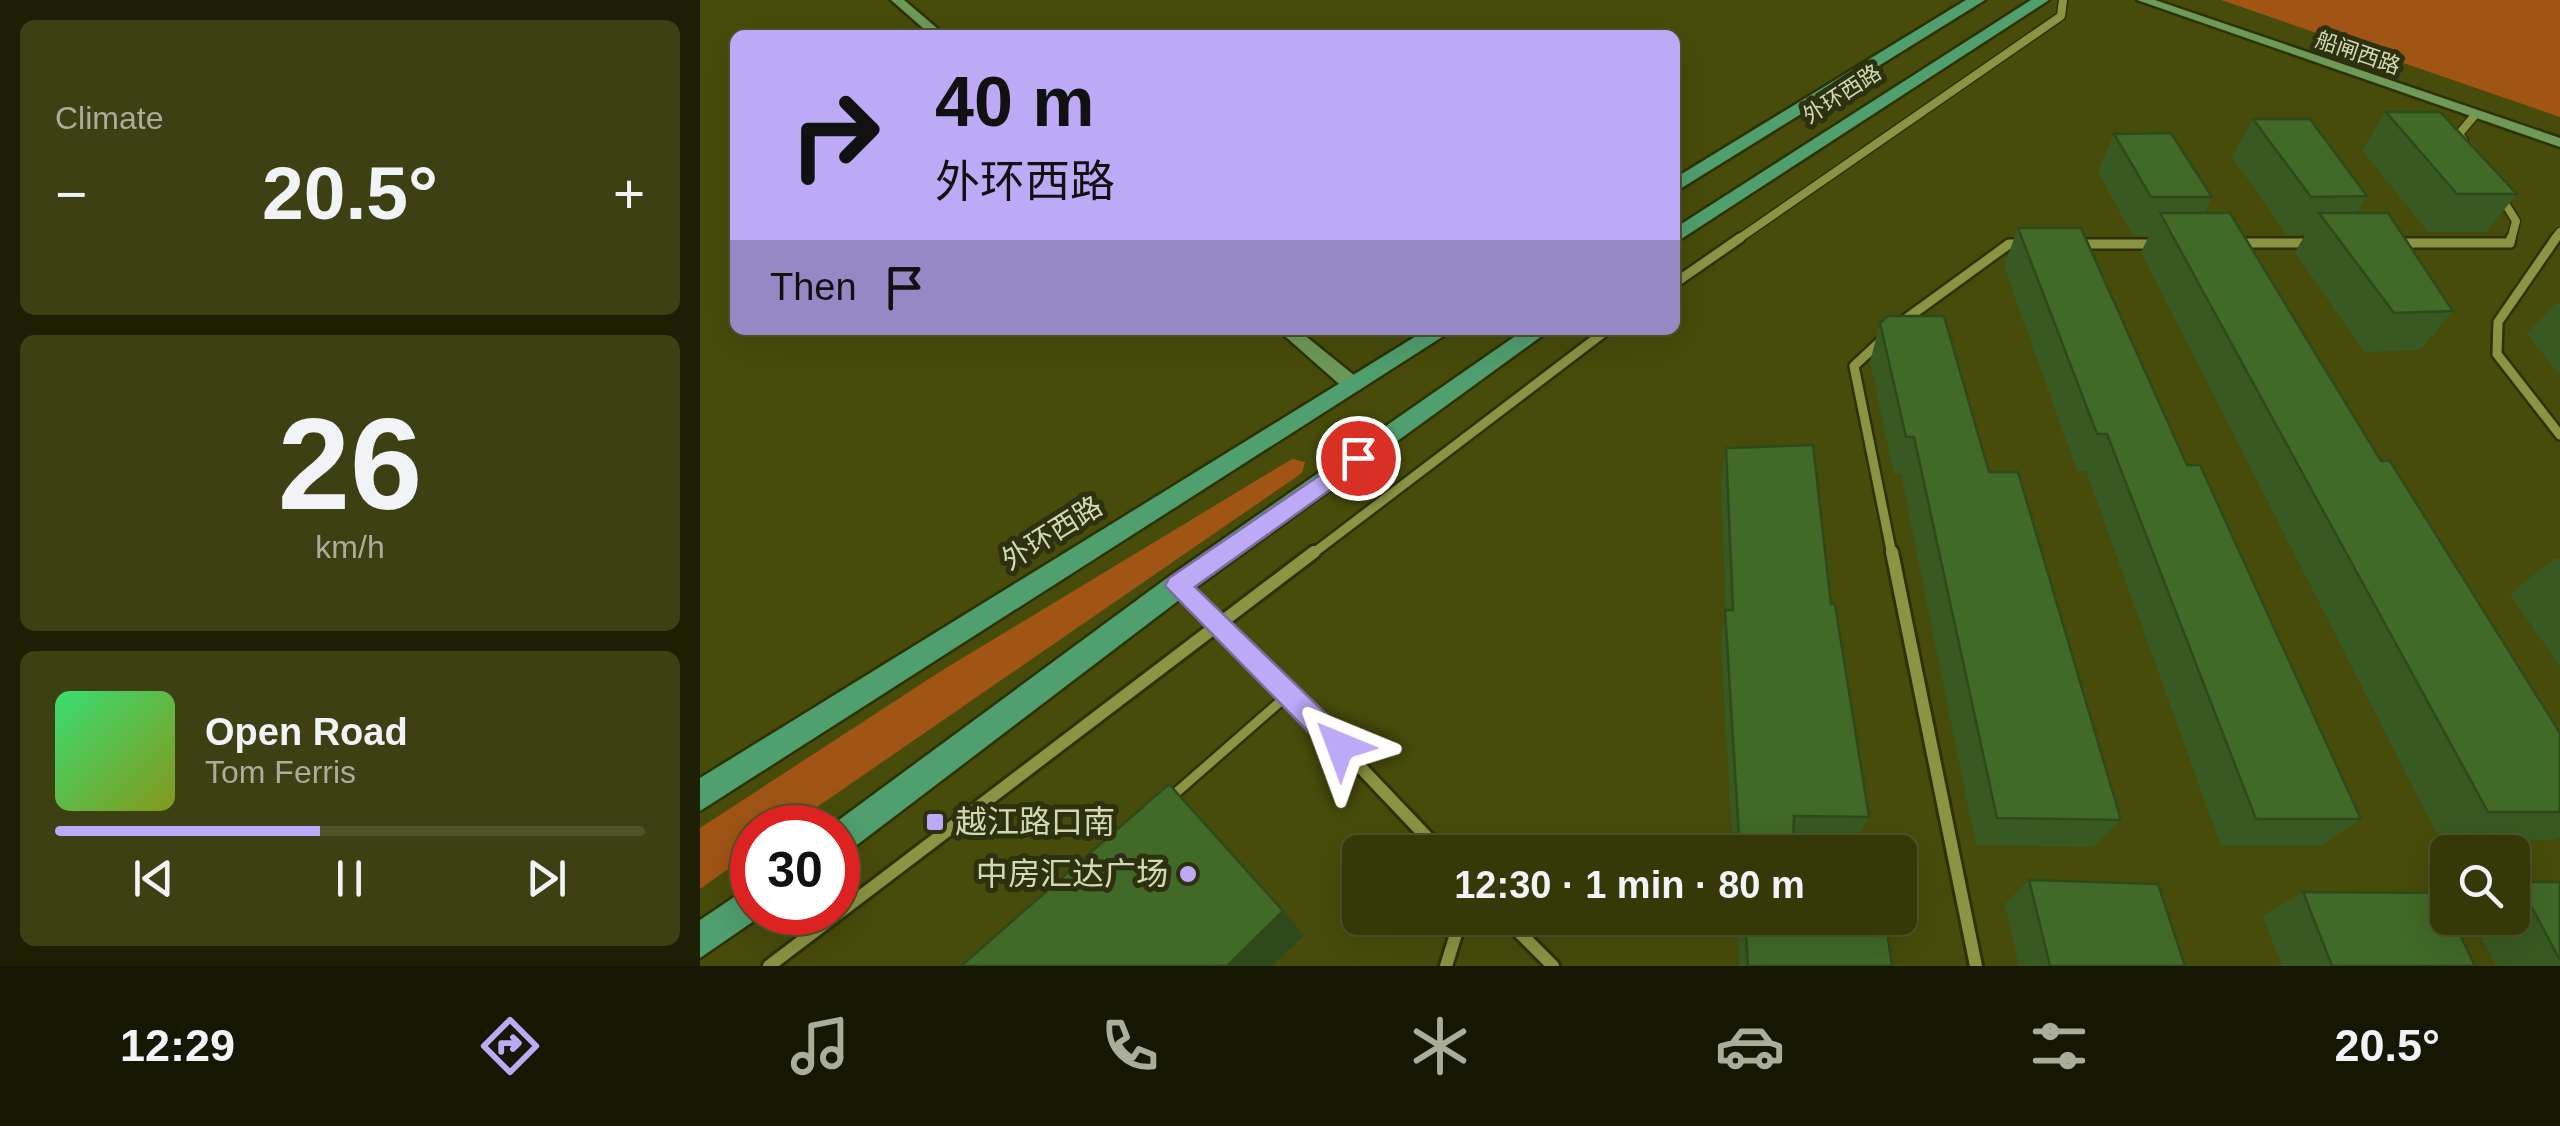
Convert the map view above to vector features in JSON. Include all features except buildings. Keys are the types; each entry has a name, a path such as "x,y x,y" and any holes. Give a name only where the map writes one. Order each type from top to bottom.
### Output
{"main road":[{"name":"外环西路","path":"1680,183 1977,0"},
{"name":"外环西路","path":"1680,234 2041,0"},
{"name":"外环西路","path":"700,796 1434,335"},
{"path":"860,824 1177,586 1532,335"},
{"path":"700,941 730,918"}],"street":[{"path":"897,0 933,30"},
{"path":"1680,280 2061,16 2063,0"},
{"name":"船闸西路","path":"2143,0 2560,142"},
{"path":"2468,148 2459,134 2476,114"},
{"path":"2394,243 2510,242 2516,220 2497,192"},
{"path":"2560,232 2498,322 2497,354 2560,435"},
{"path":"2221,244 2317,243"},
{"path":"1976,966 1854,366 1904,320 2009,244 2028,244"},
{"path":"2067,244 2163,244"},
{"path":"1293,335 1352,385"},
{"path":"769,966 1219,626 1486,418 1601,335"},
{"path":"1177,586 1290,693 1425,835"},
{"path":"1446,966 1456,935"},
{"path":"1522,935 1553,966"}],"lane":[{"path":"1163,803 1290,693"}],"shaded area":[{"path":"2221,0 2560,0 2560,117"},
{"path":"1292,459 1305,462 1302,473 820,805 735,805 941,671"},
{"path":"730,808 730,868 700,889 700,828"}],"place":[{"name":"越江路口南","path":"935,822"},
{"name":"中房汇达广场","path":"1188,874"}],"route":[{"path":"1340,746 1177,586 1358,458"}]}
